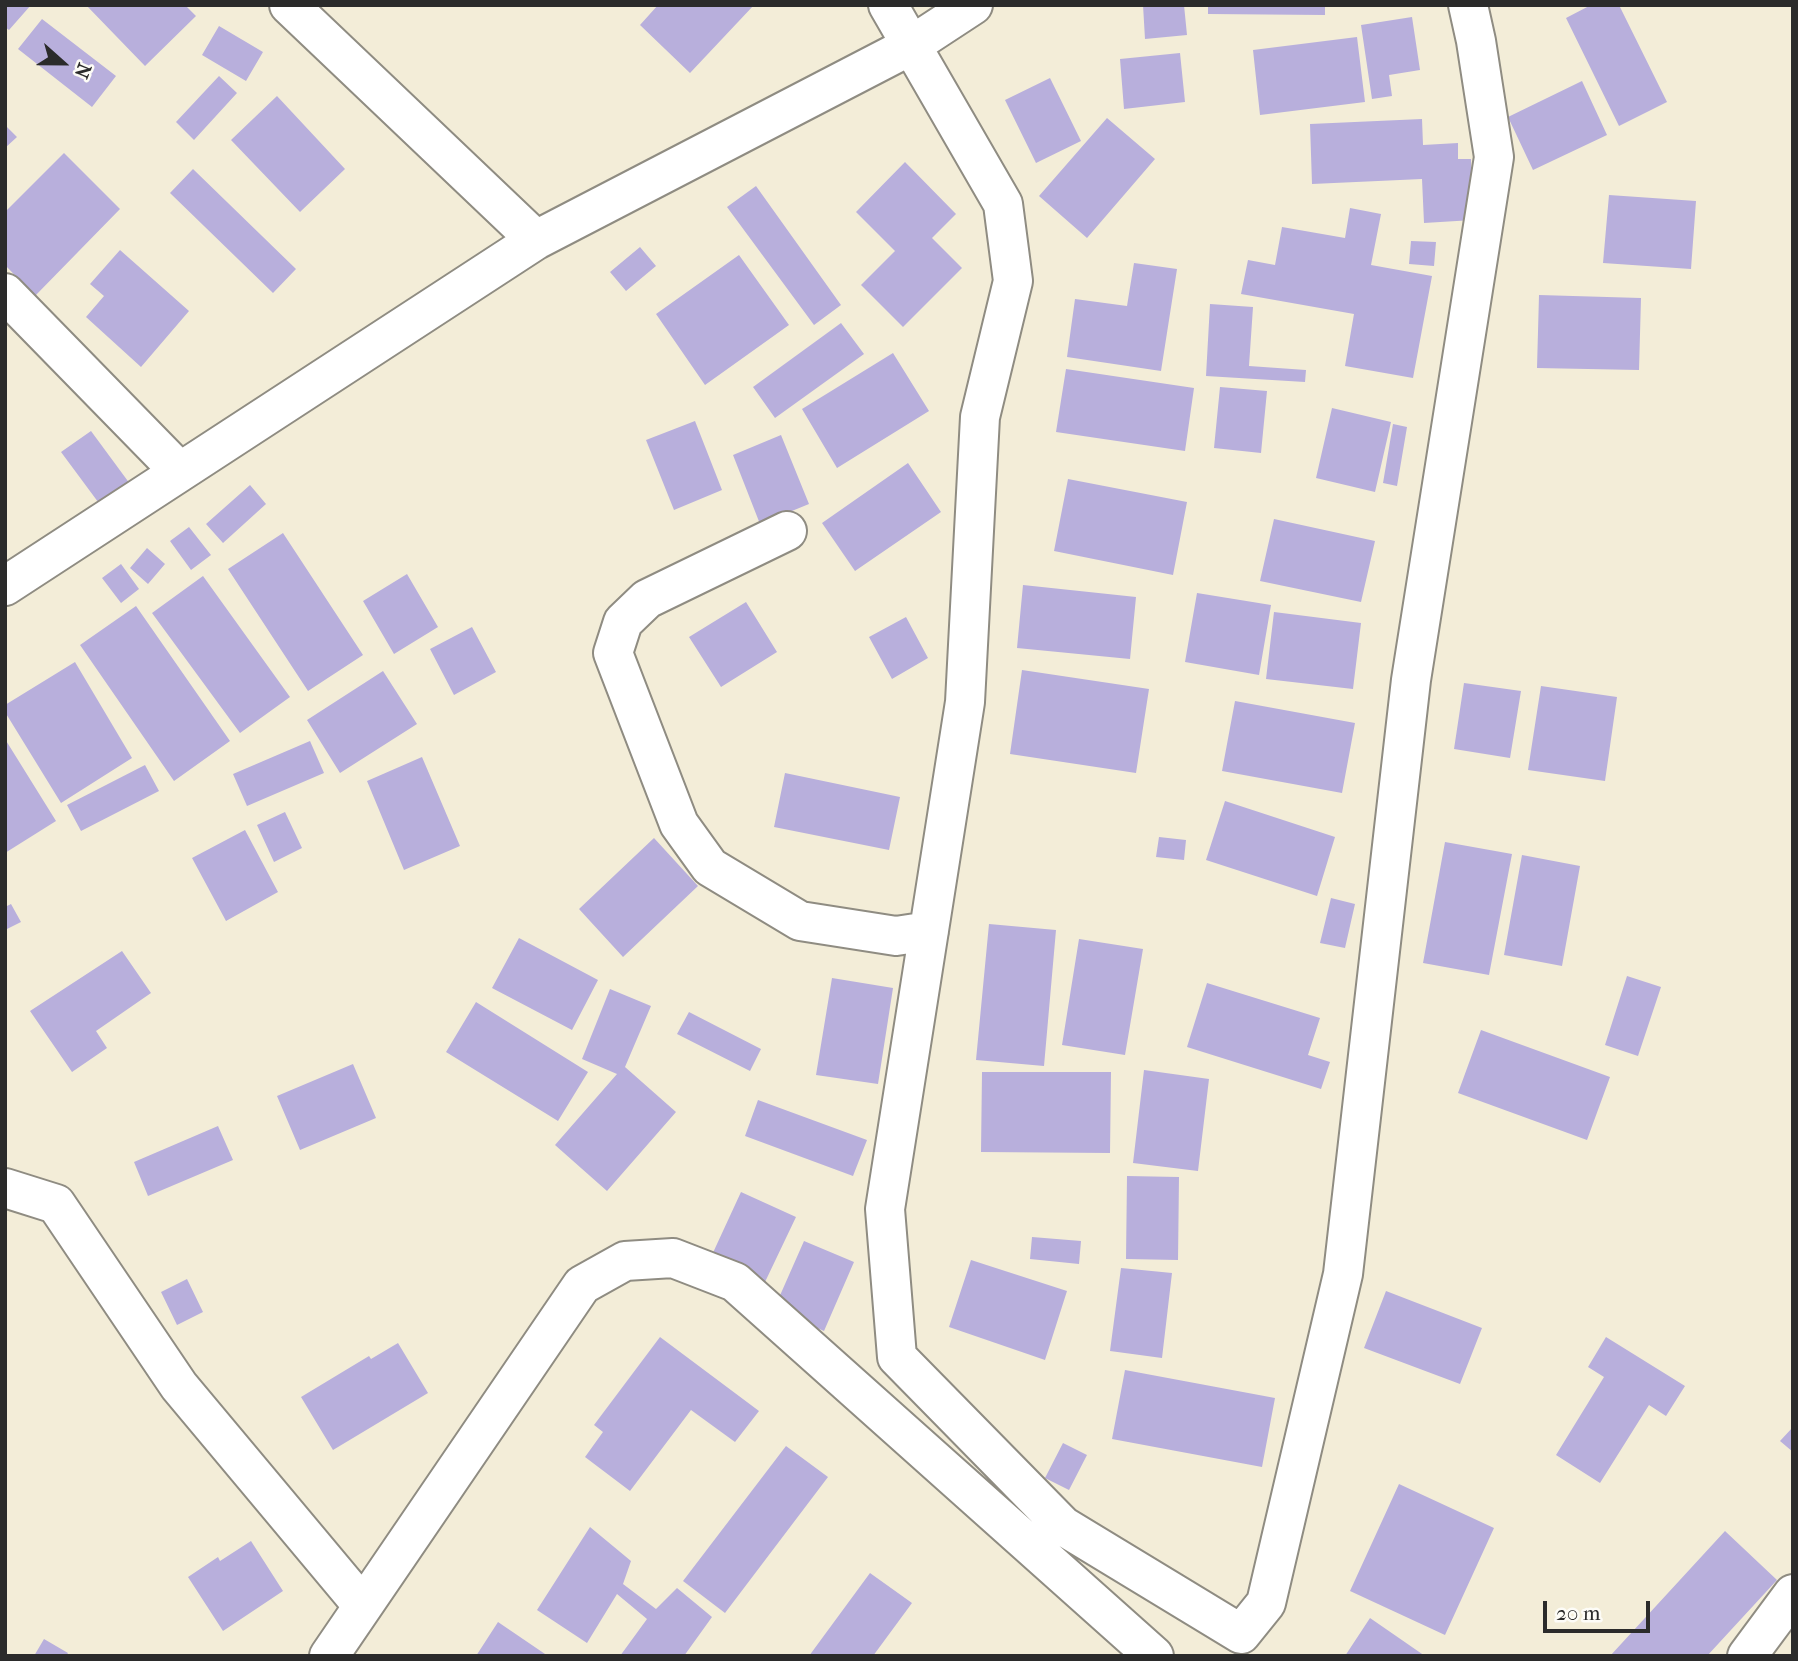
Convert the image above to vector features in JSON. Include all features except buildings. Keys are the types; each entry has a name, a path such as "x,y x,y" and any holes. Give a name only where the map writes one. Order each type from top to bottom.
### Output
{"street":[{"path":"289,5 536,240"},
{"path":"888,5 1003,204 1013,281 980,417 965,702 885,1209 897,1357 1063,1526 1241,1634 1266,1603 1343,1274 1411,680 1494,157 1468,5"},
{"path":"5,586 536,240 912,45 972,5"},
{"path":"5,293 179,471"},
{"path":"787,531 648,599 623,622 613,653 680,824 710,867 800,921 896,936 929,931"},
{"path":"5,1188 57,1204 179,1386 363,1606"},
{"path":"329,1656 582,1285 625,1261 674,1258 736,1282 1154,1656"},
{"path":"1747,1656 1793,1594"}]}
